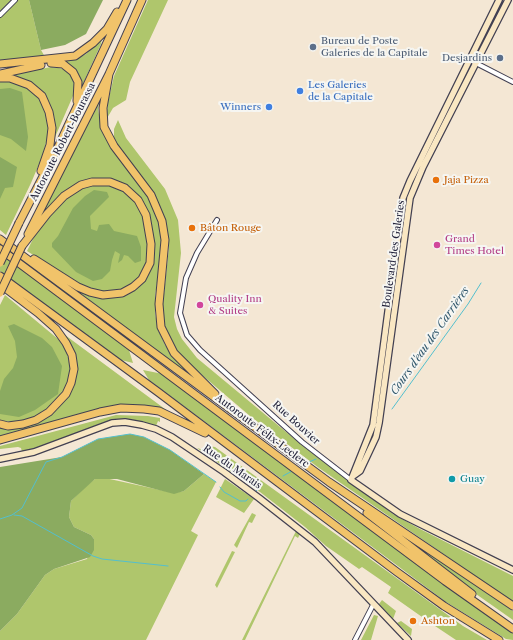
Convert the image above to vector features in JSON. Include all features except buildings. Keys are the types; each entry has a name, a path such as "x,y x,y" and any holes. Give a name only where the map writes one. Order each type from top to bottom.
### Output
{"highway":[{"path":"0,64 75,56 84,51 107,29 126,0"},
{"name":"Autoroute Robert-Bourassa","path":"0,263 75,112 126,0"},
{"name":"Autoroute Robert-Bourassa","path":"31,232 108,74 142,0"},
{"path":"0,74 38,65 52,63 63,64 71,69 78,82 75,112"},
{"path":"108,74 103,108 104,127 112,143 151,195 163,226 165,240 159,304 161,327 169,344 178,357 236,414"},
{"path":"0,78 10,78 30,85 42,96 49,112 52,128 50,145 35,191"},
{"path":"0,293 22,246 31,232 55,204 74,189 92,182 110,182 125,188 132,194 142,207 150,234 150,263 142,279 133,287 122,293 103,296 78,287 34,259 23,256"},
{"path":"0,239 329,482 513,626"},
{"name":"Autoroute Félix-Leclerc","path":"0,249 439,576 513,629"},
{"path":"0,276 158,392 226,445 397,572 444,606 499,640"},
{"path":"0,284 38,313 158,392"},
{"path":"0,424 8,426 36,420 59,403 71,383 74,369 72,355 56,329 38,313"},
{"path":"0,440 100,412 129,408 144,409 168,414 226,445"},
{"path":"329,482 513,606"}],"street":[{"path":"0,15 15,0"},
{"name":"Boulevard des Galeries","path":"352,478 373,425 403,198 499,0"},
{"name":"Boulevard des Galeries","path":"352,478 360,472 376,437 379,423 410,198 423,167 508,0"},
{"path":"470,60 513,82"},
{"name":"Rue Bouvier","path":"217,220 197,252 186,278 180,313 187,335 200,350 302,442 400,514 513,570"},
{"name":"Rue du Marais","path":"0,459 34,452 112,423 126,422 156,429 186,446 296,526 322,548 373,605 408,640"},
{"path":"355,640 373,605"}],"green space":[{"path":"0,0 29,0 41,50 45,57 0,60"},
{"path":"29,0 103,0 86,34 65,45 41,50"},
{"path":"148,0 168,0 130,82 126,100 113,108 106,120 108,102 114,76"},
{"path":"102,37 101,44 81,88 73,68 64,61 76,59 86,54"},
{"path":"51,67 65,69 70,73 76,89 52,144 56,131 54,116 46,97 39,89 28,82 10,75"},
{"path":"0,80 10,81 28,88 37,96 47,112 49,132 42,157 6,235 0,230"},
{"path":"10,88 22,92 28,137 26,151 11,139 0,135 0,89"},
{"path":"100,97 98,109 101,126 152,201 160,222 163,242 155,296 155,313 158,330 165,345 179,363 203,386 72,287 105,298 144,279 154,244 151,221 144,204 117,181 100,178 81,181 63,194 40,217"},
{"path":"118,120 126,138 165,189 178,220 181,253 174,317 177,329 182,339 197,358 303,446 393,514 513,576 513,602 319,468 250,416 182,358 173,345 164,326 162,313 169,247 164,217 150,189 119,150 114,138 114,129"},
{"path":"0,157 17,167 13,187 5,188 0,199"},
{"path":"102,183 122,188 135,200 146,223 149,251 146,266 141,276 126,289 106,294 80,285 27,251 37,231 56,208 73,192 84,186"},
{"path":"94,190 107,192 109,197 90,216 91,229 97,231 99,225 109,224 114,231 137,236 141,247 141,261 135,263 128,256 124,255 122,260 118,263 120,254 115,251 110,271 102,279 93,281 76,272 52,247 52,243 58,236 73,208 85,196"},
{"path":"0,252 128,347 133,363 121,360 0,271"},
{"path":"5,295 58,339 66,349 71,370 69,381 64,392 49,409 32,419 16,422 0,421 0,305"},
{"path":"14,324 42,338 52,347 62,366 58,394 35,410 19,417 0,414 0,391 4,379 13,368 17,357 15,341 8,326"},
{"path":"65,335 169,412 99,409 0,436 0,426 46,417 75,377"},
{"path":"143,370 163,374 513,632 513,640 506,639 446,602 149,380"},
{"path":"116,415 148,416 160,418 160,422 158,421 156,426 129,419 116,420 103,423 49,445 22,452 21,448 18,447 0,449 0,446"},
{"path":"130,434 144,437 170,450 204,474 184,491 174,494 117,479 95,479 71,501 69,517 74,527 91,535 94,539 94,550 90,557 54,569 45,575 17,614 0,631 0,467 62,457 98,439"},
{"path":"209,446 215,447 463,626 487,640 456,640 432,624 388,593 391,587 362,567 359,569 326,546 305,527 260,492 197,448 211,452"},
{"path":"204,474 216,482 191,531 198,535 146,640 0,640 0,631 17,614 45,575 54,569 87,559 94,539 91,535 74,527 69,517 71,501 86,486 95,479 105,478 174,493 184,491"},
{"path":"225,479 254,499 244,513 216,497"},
{"path":"252,513 256,515 252,523 249,522 237,548 234,545"},
{"path":"392,527 513,611 513,620 476,594"},
{"path":"296,531 300,534 298,538 295,536 245,640 242,640"},
{"path":"232,551 235,552 217,588 215,585"},
{"path":"382,600 396,611 393,619 379,604"},
{"path":"374,615 378,616 371,640 361,640"},
{"path":"401,621 412,629 411,636 397,623"}],"waterway":[{"name":"Cours d'eau des Carrières","path":"392,409 468,304 481,283"},
{"name":"Cours d'eau des Carrières","path":"0,519 12,515 22,508 46,462 62,457 98,439 130,434 144,437 170,450 216,482"},
{"name":"Cours d'eau des Carrières","path":"309,462 316,459"},
{"name":"Cours d'eau des Carrières","path":"283,476 292,471"},
{"name":"Cours d'eau des Carrières","path":"256,491 261,486"},
{"name":"Cours d'eau des Carrières","path":"220,487 224,492 240,501 246,501 248,499"},
{"path":"14,515 22,516 93,556 102,559 168,566"}],"place":[{"name":"Bureau de Poste Galeries de la Capitale","path":"313,47"},
{"name":"Desjardins","path":"500,58"},
{"name":"Les Galeries de la Capitale","path":"300,91"},
{"name":"Winners","path":"269,107"},
{"name":"Jaja Pizza","path":"436,180"},
{"name":"Bâton Rouge","path":"192,228"},
{"name":"Grand Times Hotel","path":"437,245"},
{"name":"Quality Inn & Suites","path":"200,305"},
{"name":"Guay","path":"452,479"},
{"name":"Ashton","path":"413,621"}]}
